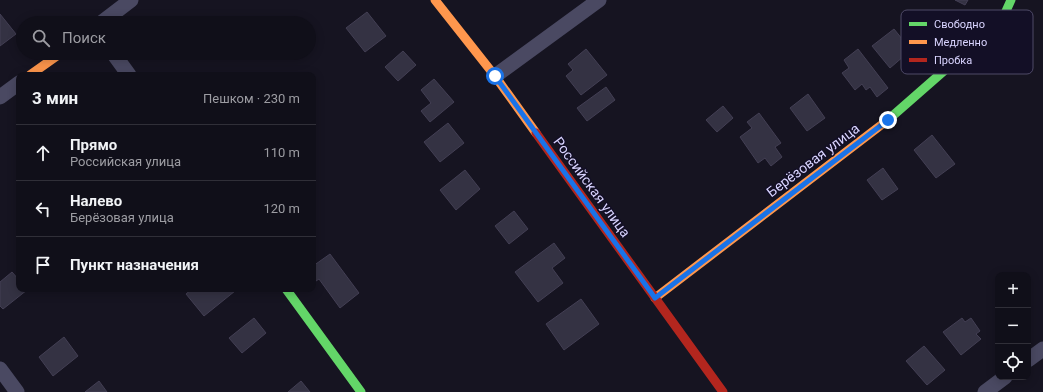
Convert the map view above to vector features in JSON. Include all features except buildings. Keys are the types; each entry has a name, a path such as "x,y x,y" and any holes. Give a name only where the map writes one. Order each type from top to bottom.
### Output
{"street":[{"path":"110,16 131,0"},
{"name":"Российская улица","path":"435,0 495,76 723,392"},
{"path":"495,76 599,0"},
{"name":"Берёзовая улица","path":"1006,10 1011,0"},
{"path":"34,72 50,60"},
{"path":"118,60 127,72"},
{"name":"Берёзовая улица","path":"655,298 888,120 940,74"},
{"path":"0,97 16,85"},
{"path":"288,292 361,392"},
{"path":"1031,358 1043,349"},
{"path":"0,369 17,392"},
{"path":"985,392 1001,380"}],"traffic: fast":[{"path":"1006,10 1011,0"},
{"path":"889,119 940,74"},
{"path":"288,292 361,392"}],"traffic: slow":[{"path":"435,0 495,76 536,133"},
{"path":"34,72 51,60"},
{"path":"655,298 889,119"}],"traffic: jam":[{"path":"536,133 723,392"}],"route":[{"path":"495,76 655,298 888,120"}]}
